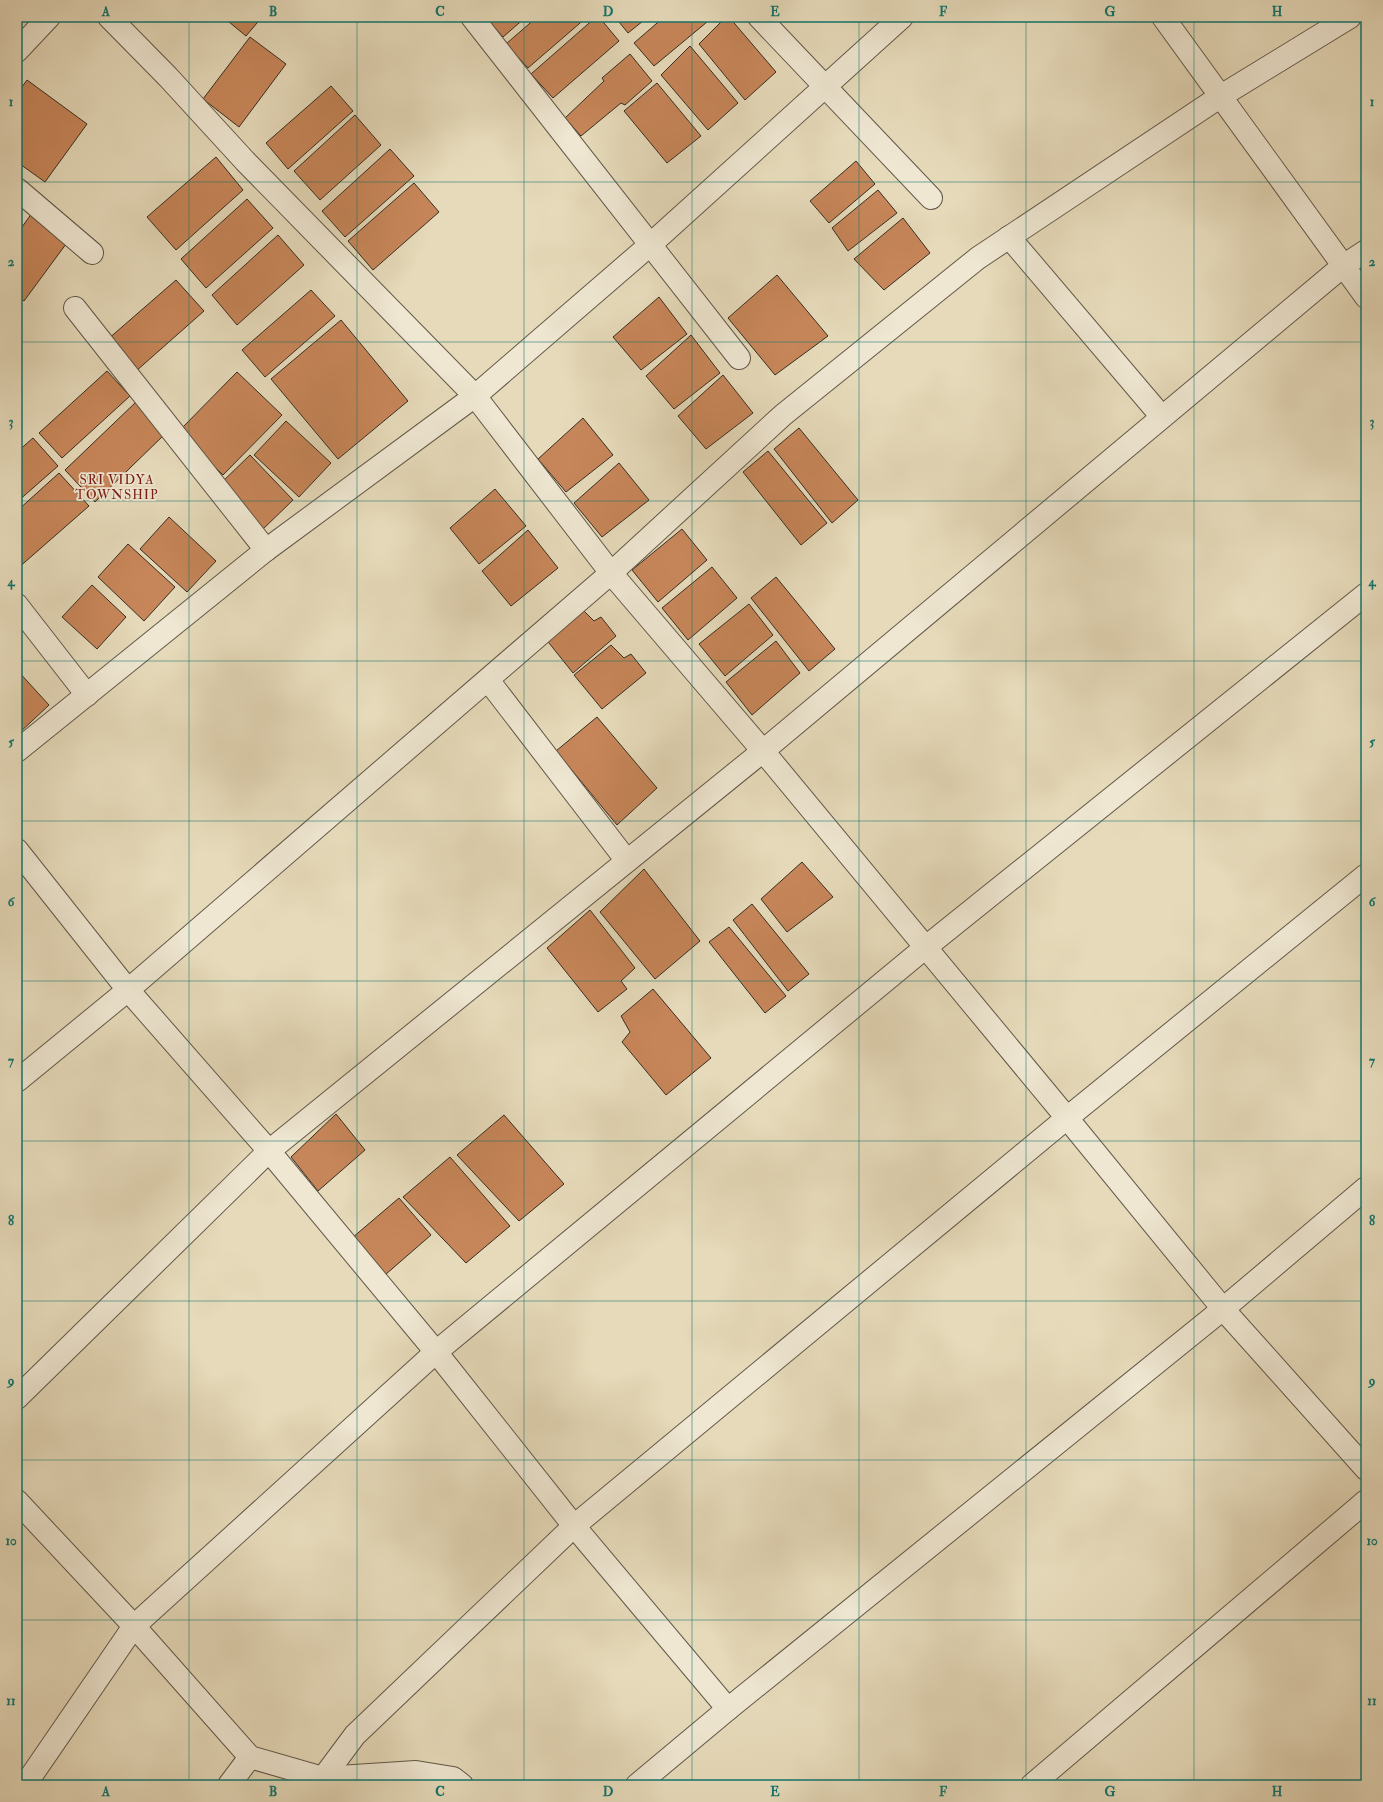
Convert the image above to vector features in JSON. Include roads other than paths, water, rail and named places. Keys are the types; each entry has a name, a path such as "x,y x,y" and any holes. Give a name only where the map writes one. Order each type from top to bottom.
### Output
{"street":[{"path":"17,51 49,17"},
{"path":"109,17 168,77 250,166 475,396 611,573 763,751 926,947 1223,1310 1366,1469"},
{"path":"472,17 739,358"},
{"path":"759,17 931,198"},
{"path":"17,751 266,550 475,396 651,244 902,17"},
{"path":"1163,17 1366,297"},
{"path":"17,1081 128,990 611,573 782,415 978,258 1221,96 1350,17"},
{"path":"17,189 92,252"},
{"path":"1009,237 1162,417"},
{"path":"17,1398 269,1151 763,751 1343,266 1366,251"},
{"path":"75,308 266,550"},
{"path":"25,1785 134,1626 436,1352 926,947 1366,594"},
{"path":"17,605 87,695"},
{"path":"488,680 627,861"},
{"path":"17,850 128,990 269,1151 436,1352 574,1526 728,1709"},
{"path":"323,1778 355,1735 574,1526 1067,1118 1366,875"},
{"path":"637,1785 728,1709 1223,1310 1366,1188"},
{"path":"17,1501 134,1626 250,1757 323,1778 416,1772 453,1778 462,1785"},
{"path":"1032,1785 1366,1501"},
{"path":"229,1785 250,1757"}],"district":[{"name":"SRI VIDYA TOWNSHIP","path":"117,486"}]}
